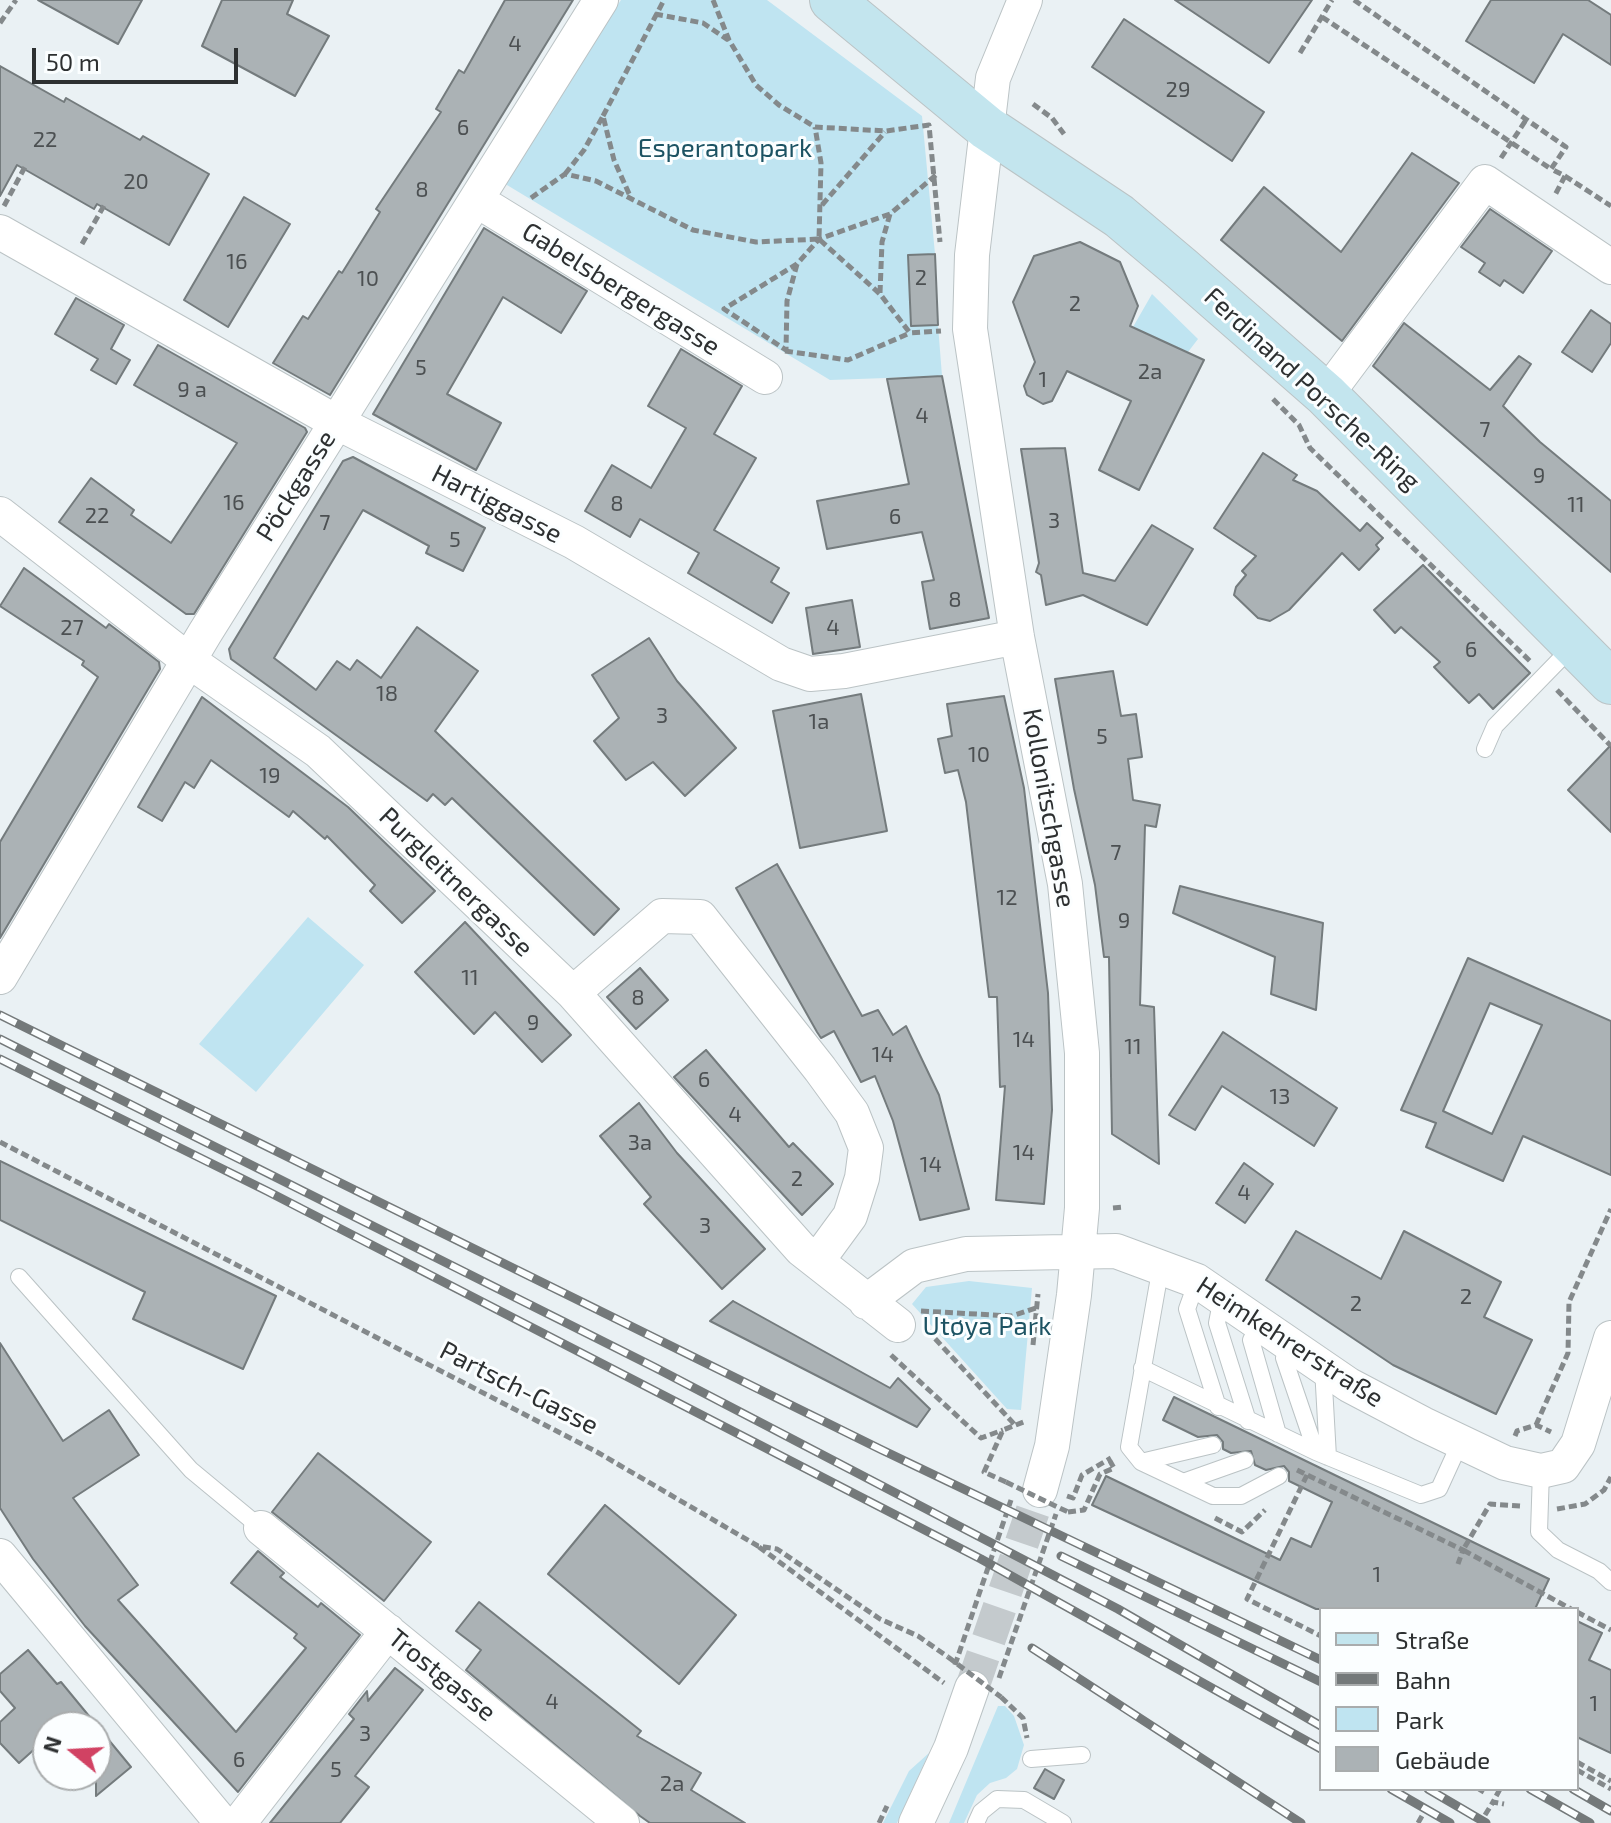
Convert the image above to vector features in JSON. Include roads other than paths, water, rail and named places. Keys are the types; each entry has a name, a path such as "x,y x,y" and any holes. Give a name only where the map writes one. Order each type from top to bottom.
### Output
{"street":[{"name":"Pöckgasse","path":"0,977 188,660 601,0"},
{"name":"Ferdinand Porsche-Ring","path":"832,0 987,128 1119,216 1326,395 1611,682"},
{"name":"Kollonitschgasse","path":"1025,0 1000,55 987,128 972,255 970,329 1017,637 1065,884 1082,1053 1082,1208 1078,1251 1054,1431 1041,1483"},
{"path":"1326,395 1485,182 1611,267"},
{"name":"Gabelsbergergasse","path":"478,201 765,377"},
{"name":"Hartiggasse","path":"0,232 336,422 574,542 781,664 810,674 844,671 1017,637"},
{"name":"Purgleitnergasse","path":"0,514 188,660 318,751 573,993 801,1249 866,1302 905,1320"},
{"path":"573,993 662,916 700,917 852,1113 866,1148 862,1178 850,1216 817,1261"},
{"path":"866,1302 914,1266 966,1254 1078,1251"},
{"name":"Heimkehrerstraße","path":"1078,1251 1116,1251 1161,1265 1210,1289 1349,1385 1460,1443 1505,1463 1541,1471"},
{"path":"1541,1471 1563,1466 1578,1444 1611,1338"},
{"name":"Trostgasse","path":"261,1528 622,1823"},
{"path":"1,1558 222,1823"},
{"path":"239,1823 388,1631"},
{"path":"916,1823 951,1748 988,1695"}],"lane":[{"path":"1485,749 1495,726 1574,645"},
{"path":"1161,1265 1129,1447 1141,1462 1213,1496 1241,1496 1304,1465"},
{"path":"19,1277 191,1470 261,1528"},
{"path":"1218,1407 1187,1309 1210,1289 1217,1323 1249,1425"},
{"path":"1260,1322 1251,1340 1279,1439"},
{"path":"1290,1344 1284,1358 1304,1465"},
{"path":"1304,1465 1323,1367"},
{"path":"1142,1368 1279,1439 1304,1465 1421,1495 1439,1489 1460,1443"},
{"path":"1141,1462 1213,1445"},
{"path":"1183,1482 1245,1460"},
{"path":"1541,1471 1539,1532 1558,1550 1599,1571 1611,1582"},
{"path":"1031,1759 1082,1755"},
{"path":"976,1823 981,1812 997,1799 1024,1800 1063,1823"}],"tunnel":[{"path":"972,1688 1040,1490"}],"railway":[{"path":"0,1015 882,1450 1319,1659"},
{"path":"0,1039 654,1367 1118,1609 1319,1725"},
{"path":"0,1059 267,1191 981,1559 1319,1748"},
{"path":"1061,1556 1319,1681"},
{"path":"1032,1648 1301,1823"},
{"path":"1394,1791 1450,1823"},
{"path":"1431,1791 1486,1823"},
{"path":"1534,1791 1590,1823"},
{"path":"1576,1791 1611,1811"}],"park label":[{"name":"Esperantopark","path":"725,148"},
{"name":"Utøya Park","path":"987,1326"}]}
